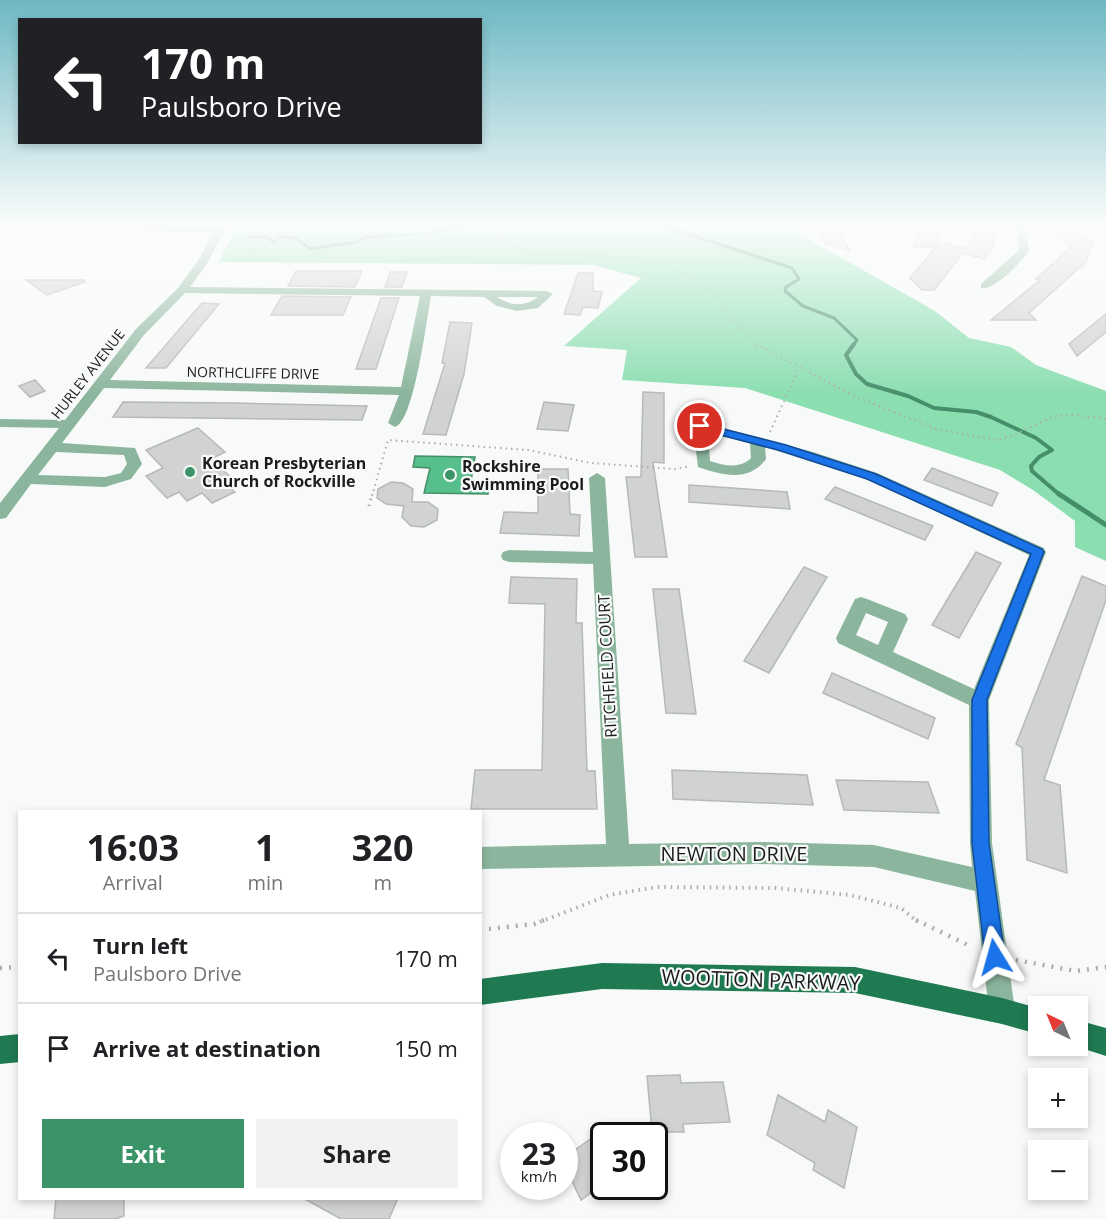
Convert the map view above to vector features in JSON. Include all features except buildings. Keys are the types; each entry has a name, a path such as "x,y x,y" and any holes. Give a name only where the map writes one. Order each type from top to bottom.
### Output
{"main road":[{"name":"WOOTTON PARKWAY","path":"482,992 602,976 855,980 1002,1011 1028,1019"},
{"path":"1088,1036 1106,1042"},
{"path":"0,1050 18,1048"}],"street":[{"name":"HURLEY AVENUE","path":"0,514 140,332 187,283"},
{"path":"985,286 989,283"},
{"path":"182,290 488,294"},
{"path":"395,423 407,391 426,294"},
{"name":"NORTHCLIFFE DRIVE","path":"98,384 407,391"},
{"path":"0,423 68,424"},
{"path":"761,442 759,459 750,468 726,471 703,464 700,426 761,442 872,476 1038,552 980,700 981,843 1002,1011"},
{"path":"27,479 105,482 126,476 135,464 130,451 51,447"},
{"name":"RITCHFIELD COURT","path":"597,478 618,855"},
{"path":"509,556 602,558"},
{"path":"882,655 980,700"},
{"name":"NEWTON DRIVE","path":"482,858 759,853 874,856 985,882"}],"path":[{"path":"699,283 714,294 754,344 854,396 937,429 996,440 1016,434 1054,416 1075,415 1106,419"},
{"path":"761,442 799,368"},
{"path":"369,506 388,440 528,450 591,463 675,469 703,464"},
{"path":"482,930 534,924 609,895 657,887 776,888 850,896 901,908 921,924 995,957 1076,971 1106,968"},
{"path":"0,968 18,967"}],"shaded area":[{"path":"635,283 886,283 935,311 969,338 1011,347 1036,365 1106,391 1106,561 1075,547 1075,521 1033,490 1000,470 745,388 622,380 627,350 564,346"},
{"name":"Rockshire Swimming Pool","path":"415,456 475,457 471,481 489,482 488,494 424,493 430,468 413,467"}],"waterway":[{"path":"793,283 786,287 785,291 803,306 834,318 857,340 853,346"},
{"path":"854,344 846,355 856,374 867,384 908,396 934,408 976,412 1036,438 1052,450 1039,457 1031,466 1032,471 1061,496"},
{"path":"1059,494 1106,525"}],"place":[{"name":"Korean Presbyterian Church of Rockville","path":"190,472"},
{"name":"Rockshire Swimming Pool","path":"450,475"}],"route":[{"path":"700,426 872,476 1038,552 980,700 978,751 981,843 995,957"}]}
